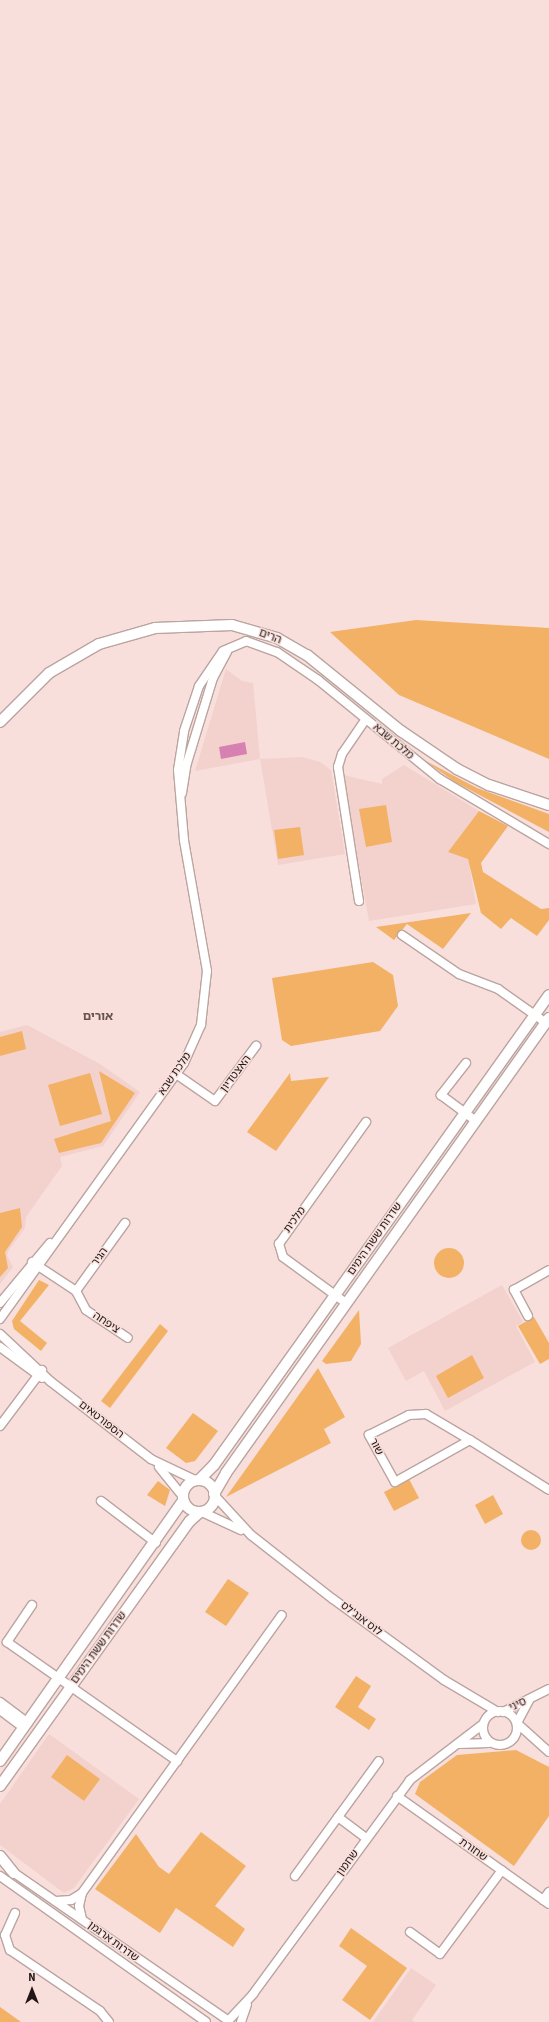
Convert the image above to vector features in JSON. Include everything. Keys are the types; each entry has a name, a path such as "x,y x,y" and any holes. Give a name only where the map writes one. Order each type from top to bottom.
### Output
{"main road":[{"name":"הרים","path":"0,722 45,676 99,644 155,628 232,625 293,646 442,760 488,784 549,805"},
{"name":"הרים","path":"524,796 549,801"},
{"name":"שדרות ששת הימים","path":"197,1480 214,1465 549,995"},
{"name":"שדרות ששת הימים","path":"214,1495 346,1303 547,1021"},
{"path":"197,1480 210,1485 214,1495 212,1505 201,1512 190,1509 183,1499 185,1487 197,1480"},
{"name":"שדרות ששת הימים","path":"0,1761 156,1543 183,1499"},
{"name":"שדרות ששת הימים","path":"0,1786 190,1521 201,1512"},
{"path":"0,1856 14,1872"}],"street":[{"name":"מלכת שבא","path":"181,811 187,763 213,678 223,658 238,642"},
{"name":"מלכת שבא","path":"0,1319 39,1268 57,1236 176,1074 197,1038 207,984 181,811 179,755 199,686 215,658 238,642 255,643 277,652 366,719 440,779 549,844"},
{"path":"359,901 338,767 342,754 366,719"},
{"path":"402,935 453,971 492,986 535,1015 547,1021"},
{"name":"האצטדיון","path":"176,1074 215,1102 256,1046"},
{"path":"466,1063 441,1095 476,1121"},
{"name":"מלכית","path":"346,1303 283,1257 279,1244 366,1122"},
{"name":"הגיר","path":"76,1291 125,1223"},
{"name":"מלכת שבא","path":"0,1303 32,1262 57,1236"},
{"path":"32,1262 76,1291"},
{"path":"528,1316 514,1290 549,1270"},
{"name":"ציפחה","path":"76,1291 86,1310 128,1338"},
{"name":"הספורטאים","path":"0,1334 40,1373 152,1459 197,1480"},
{"name":"הספורטאים","path":"0,1347 40,1373"},
{"path":"0,1426 40,1373"},
{"name":"שור","path":"470,1440 395,1482 369,1435 419,1413 433,1417 470,1440 549,1490"},
{"name":"הספורטאים","path":"152,1459 183,1499"},
{"name":"לוס אנג'לס","path":"214,1495 251,1535 474,1700 501,1712"},
{"path":"101,1501 156,1543"},
{"name":"לוס אנג'לס","path":"201,1512 251,1535"},
{"path":"32,1605 7,1642 177,1761"},
{"path":"56,1901 71,1900 82,1893 282,1615"},
{"name":"סיני","path":"501,1712 532,1698 549,1688"},
{"name":"סיני","path":"518,1723 532,1698"},
{"name":"לוס אנג'לס","path":"474,1700 483,1723"},
{"path":"0,1702 26,1725"},
{"path":"0,1710 26,1725"},
{"path":"491,1743 482,1735 483,1723 501,1712 518,1723 536,1743 549,1752"},
{"name":"שחמון","path":"228,2021 253,1994 366,1838 414,1775 483,1723"},
{"path":"509,1741 518,1723"},
{"path":"456,1744 509,1741 536,1743"},
{"path":"295,1876 379,1761"},
{"name":"שחורת","path":"398,1796 546,1902"},
{"path":"338,1817 366,1838"},
{"name":"שדרות ארגמן","path":"0,1862 228,2021"},
{"path":"410,1932 440,1954 502,1870"},
{"name":"שדרות ארגמן","path":"0,1876 206,2022"},
{"path":"546,1902 549,1892"},
{"path":"82,1893 79,1906 82,1919"},
{"path":"15,1913 5,1935 10,1950 100,2011 109,2022"},
{"name":"שחמון","path":"240,2022 253,1994"}],"shaded area":[{"path":"416,620 549,628 549,759 399,695 330,632"},
{"path":"226,669 242,681 253,683 260,759 195,771"},
{"path":"245,742 247,754 221,759 219,747"},
{"path":"303,757 320,762 331,770 345,854 278,865 260,759"},
{"path":"424,760 477,788 549,814 549,832 455,782"},
{"path":"404,765 479,811 448,852 468,858 476,904 369,921 343,775 382,784 382,779"},
{"path":"386,805 392,842 366,847 359,809"},
{"path":"479,811 508,826 481,863 483,872 541,909 549,908 549,920 537,936 511,918 501,929 481,913 468,859 448,852"},
{"path":"300,827 304,855 278,859 274,830"},
{"path":"471,913 443,949 407,924 394,940 376,927"},
{"path":"373,962 393,975 398,1006 380,1031 291,1046 282,1040 272,978"},
{"path":"27,1025 100,1064 140,1092 103,1146 60,1157 62,1166 26,1217 25,1228 9,1250 7,1255 13,1267 0,1284 0,1032"},
{"path":"22,1031 26,1049 0,1056 0,1037"},
{"path":"99,1071 135,1093 101,1143 59,1153 54,1139 111,1121"},
{"path":"90,1073 102,1114 60,1126 48,1085"},
{"path":"290,1073 291,1081 329,1077 276,1151 247,1132"},
{"path":"20,1208 22,1227 5,1252 8,1268 0,1277 0,1213"},
{"path":"449,1248 460,1252 464,1263 460,1274 449,1278 438,1274 434,1263 438,1252"},
{"path":"39,1280 49,1285 20,1321 47,1343 41,1351 14,1329 12,1321"},
{"path":"502,1285 523,1322 516,1326 535,1362 445,1411 424,1371 406,1381 388,1348"},
{"path":"359,1310 361,1344 351,1361 326,1364 322,1361"},
{"path":"534,1317 549,1343 549,1359 540,1364 518,1326"},
{"path":"160,1324 168,1331 110,1408 101,1401"},
{"path":"472,1355 484,1378 448,1398 436,1376"},
{"path":"318,1368 345,1417 324,1429 331,1443 226,1497"},
{"path":"193,1413 218,1431 195,1461 186,1463 166,1448"},
{"path":"409,1479 419,1498 394,1511 384,1492"},
{"path":"158,1481 170,1490 165,1506 147,1495"},
{"path":"493,1495 503,1514 485,1524 475,1505"},
{"path":"531,1530 538,1533 541,1540 538,1547 531,1550 524,1547 521,1540 524,1533"},
{"path":"228,1579 249,1593 226,1626 205,1612"},
{"path":"356,1676 371,1686 358,1707 376,1719 369,1730 335,1707"},
{"path":"49,1734 139,1799 74,1888 64,1893 0,1845 0,1804"},
{"path":"516,1750 549,1767 549,1816 514,1866 415,1794 420,1782 457,1755"},
{"path":"67,1755 100,1779 84,1801 51,1777"},
{"path":"201,1832 246,1866 215,1906 245,1929 233,1947 176,1908 160,1933 95,1889 136,1834 159,1867 169,1874"},
{"path":"351,1928 407,1968 370,2020 342,2000 367,1966 339,1946"},
{"path":"411,1968 436,1985 412,2020 415,2022 373,2022"},
{"path":"0,2007 21,2022 0,2022"}],"district":[{"name":"אורים","path":"98,1017"}]}
